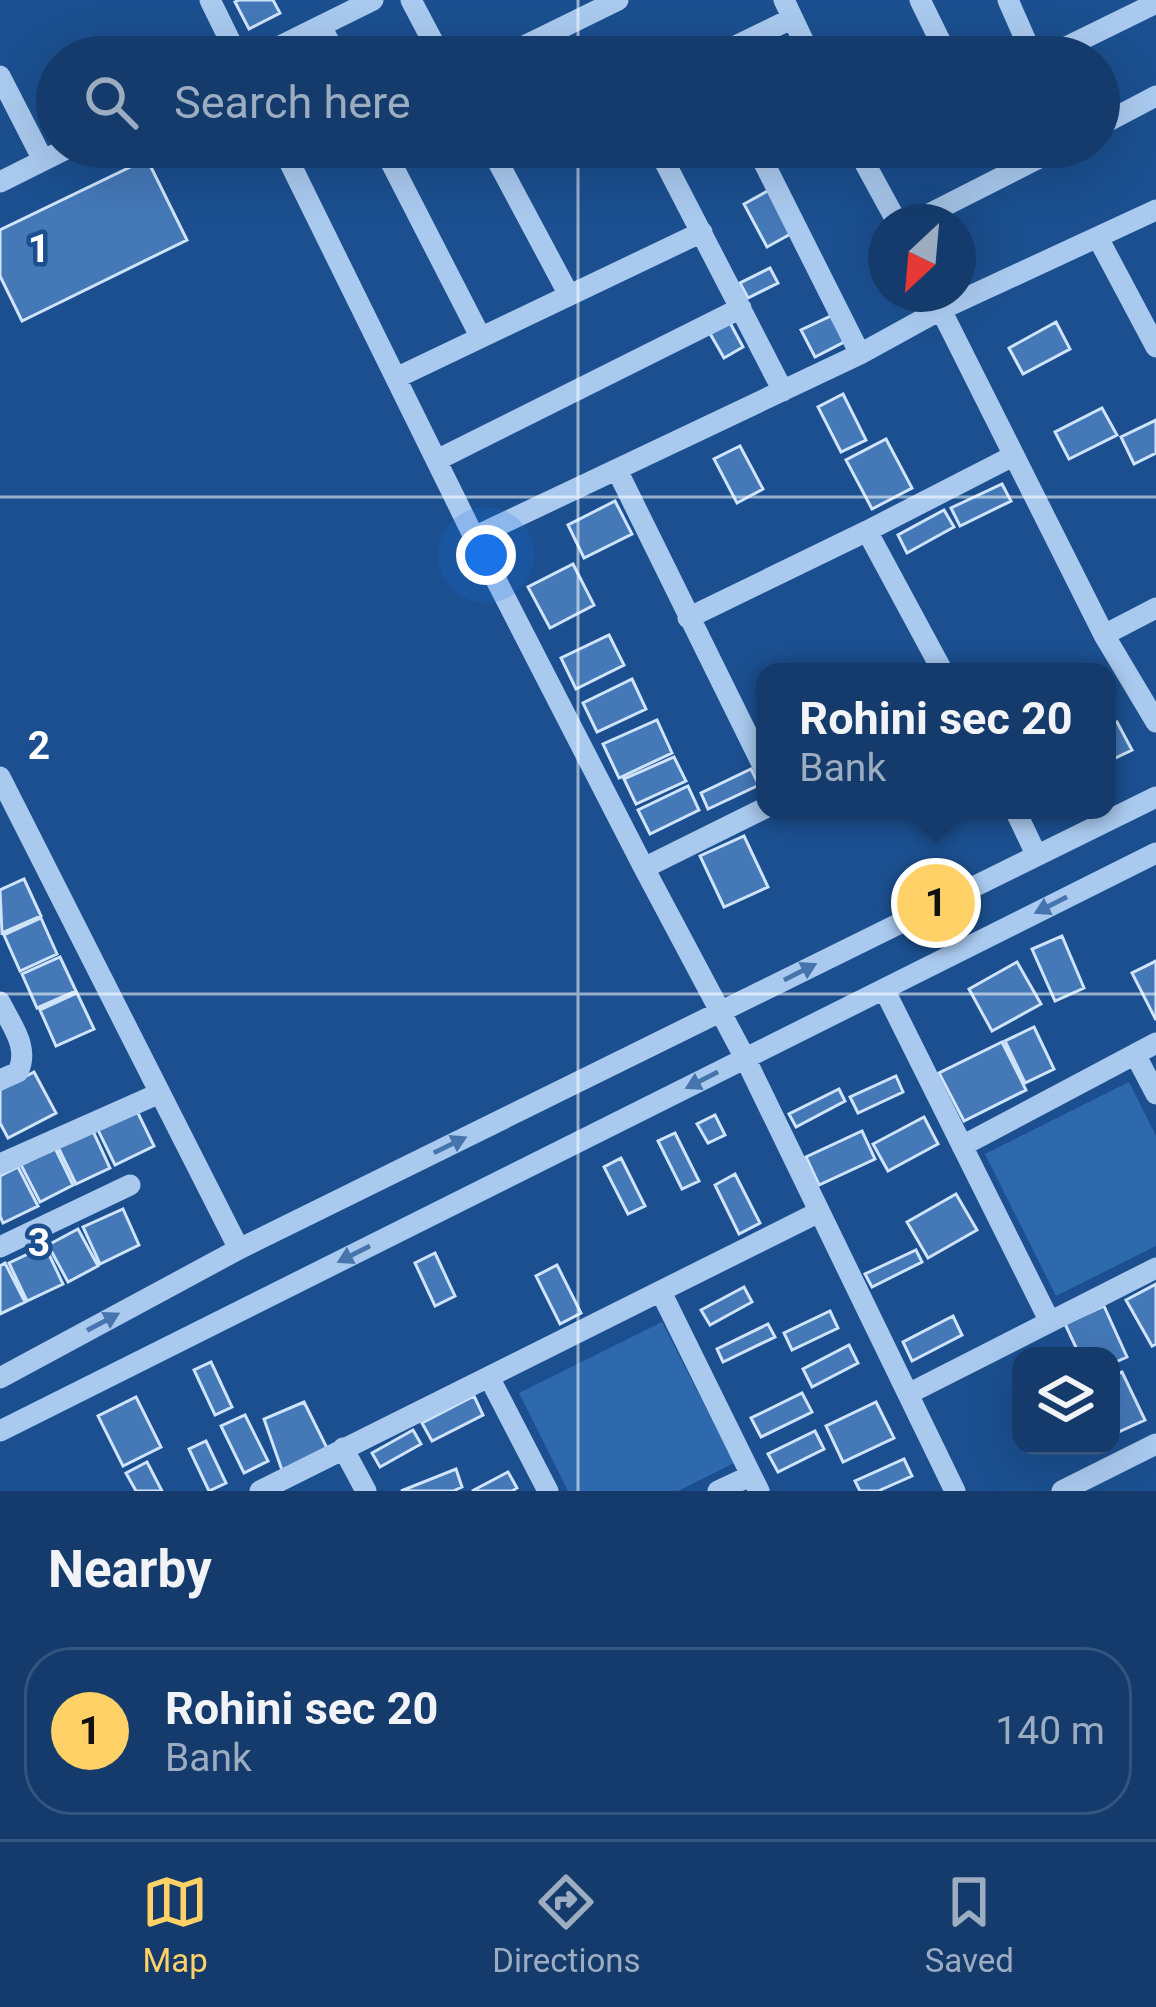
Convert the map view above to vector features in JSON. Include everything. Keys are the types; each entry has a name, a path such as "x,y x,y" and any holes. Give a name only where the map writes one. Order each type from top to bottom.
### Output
{"street":[{"path":"210,0 228,36"},
{"path":"301,36 373,0"},
{"path":"411,0 430,36"},
{"path":"545,36 618,0"},
{"path":"920,0 938,36"},
{"path":"1008,0 1024,36"},
{"path":"1089,36 1156,3"},
{"path":"745,36 788,9"},
{"path":"321,26 326,36"},
{"path":"0,76 36,146"},
{"path":"1120,115 1156,96"},
{"path":"0,182 36,164"},
{"path":"292,168 474,537 745,1058 955,1491"},
{"path":"394,168 481,335"},
{"path":"501,168 568,295"},
{"path":"668,168 783,391"},
{"path":"767,168 860,354"},
{"path":"867,168 887,204"},
{"path":"949,204 1020,168"},
{"path":"976,286 1156,210"},
{"path":"396,377 702,232"},
{"path":"1098,238 1156,347"},
{"path":"436,460 741,308"},
{"path":"474,537 860,354 921,312"},
{"path":"941,312 1104,635 1156,722"},
{"path":"688,618 1013,456"},
{"path":"616,470 756,752"},
{"path":"867,531 939,663"},
{"path":"1104,635 1156,608"},
{"path":"2,786 239,1249"},
{"path":"1116,816 1156,797"},
{"path":"644,868 756,812"},
{"path":"1019,819 1036,854"},
{"path":"0,1378 239,1249 1110,819"},
{"path":"0,1431 1156,853"},
{"path":"884,989 1049,1322"},
{"path":"0,1080 18,1072 24,1058 1,1005"},
{"path":"962,1146 1156,1042"},
{"path":"1135,1054 1156,1094"},
{"path":"0,1164 160,1093"},
{"path":"0,1247 130,1185"},
{"path":"260,1491 820,1212"},
{"path":"908,1394 1156,1268"},
{"path":"662,1292 755,1483 718,1491"},
{"path":"489,1377 548,1491"},
{"path":"1062,1491 1156,1444"},
{"path":"343,1448 365,1491"}],"shaded area":[{"path":"1129,1082 1156,1136 1156,1246 1056,1296 985,1154"},
{"path":"662,1322 734,1463 678,1491 568,1491 519,1393"}],"building":[{"path":"273,0 280,13 249,29 235,2"},
{"path":"128,168 151,168 187,240 22,321 0,276 0,230"},
{"path":"773,188 796,231 767,247 744,204"},
{"path":"770,268 778,283 748,298 740,283"},
{"path":"833,315 846,341 815,357 801,330"},
{"path":"728,319 743,347 724,358 708,330"},
{"path":"1056,322 1070,349 1023,374 1009,348"},
{"path":"843,394 866,440 841,452 818,407"},
{"path":"1102,408 1117,435 1069,459 1055,432"},
{"path":"1156,420 1156,453 1134,464 1121,437"},
{"path":"886,439 912,488 872,509 846,460"},
{"path":"740,446 763,489 737,503 714,459"},
{"path":"1002,484 1011,501 960,526 951,508"},
{"path":"615,501 632,534 584,558 568,525"},
{"path":"944,510 954,527 907,553 898,535"},
{"path":"573,564 594,605 550,628 528,587"},
{"path":"609,635 624,665 576,689 561,658"},
{"path":"632,679 646,709 597,732 583,703"},
{"path":"657,720 672,753 619,778 603,744"},
{"path":"1116,722 1132,750 1116,758"},
{"path":"674,757 686,781 636,804 624,779"},
{"path":"751,769 756,779 756,786 708,809 701,793"},
{"path":"688,786 699,810 650,834 638,810"},
{"path":"744,836 768,887 724,907 700,856"},
{"path":"24,879 41,916 2,933 0,890"},
{"path":"41,918 57,954 20,971 4,935"},
{"path":"1062,936 1084,988 1055,1001 1032,949"},
{"path":"60,957 76,991 37,1008 22,974"},
{"path":"1156,961 1156,1020 1132,973"},
{"path":"1017,962 1041,1004 992,1031 969,989"},
{"path":"77,993 94,1029 56,1046 40,1010"},
{"path":"1034,1027 1054,1069 1025,1083 1005,1041"},
{"path":"1002,1042 1026,1090 964,1121 939,1073"},
{"path":"34,1072 56,1113 8,1138 0,1123 0,1090"},
{"path":"896,1076 903,1092 858,1113 850,1097"},
{"path":"839,1089 845,1101 796,1127 789,1114"},
{"path":"135,1107 154,1146 115,1165 96,1126"},
{"path":"715,1115 725,1135 708,1143 697,1124"},
{"path":"924,1117 938,1144 888,1171 873,1144"},
{"path":"92,1129 110,1168 76,1184 57,1145"},
{"path":"862,1131 875,1159 819,1185 806,1157"},
{"path":"675,1133 699,1181 682,1189 658,1141"},
{"path":"55,1148 73,1185 40,1202 21,1165"},
{"path":"621,1158 645,1206 628,1214 604,1167"},
{"path":"18,1167 38,1206 3,1223 0,1176"},
{"path":"735,1174 760,1223 739,1234 715,1185"},
{"path":"956,1194 977,1230 928,1258 907,1222"},
{"path":"123,1209 139,1245 100,1264 83,1227"},
{"path":"78,1229 98,1266 68,1282 48,1245"},
{"path":"45,1246 63,1284 27,1301 9,1263"},
{"path":"916,1250 922,1262 872,1287 865,1274"},
{"path":"435,1253 455,1296 435,1306 415,1263"},
{"path":"5,1263 25,1302 0,1314 0,1266"},
{"path":"557,1265 581,1313 560,1324 536,1276"},
{"path":"1156,1284 1156,1344 1152,1346 1126,1300"},
{"path":"744,1287 752,1302 710,1325 701,1310"},
{"path":"1104,1306 1127,1357 1120,1360 1120,1347 1076,1347 1065,1324"},
{"path":"830,1311 838,1328 792,1350 784,1333"},
{"path":"953,1316 962,1335 912,1361 903,1342"},
{"path":"768,1324 775,1337 723,1362 717,1349"},
{"path":"849,1345 858,1363 812,1387 803,1369"},
{"path":"211,1362 232,1407 215,1415 194,1370"},
{"path":"1120,1373 1145,1420 1120,1431"},
{"path":"802,1393 812,1412 761,1437 751,1418"},
{"path":"474,1396 483,1415 432,1441 422,1423"},
{"path":"136,1397 161,1447 123,1466 98,1416"},
{"path":"304,1402 328,1450 283,1473 264,1419"},
{"path":"876,1402 894,1438 843,1462 826,1426"},
{"path":"245,1415 268,1461 244,1473 221,1426"},
{"path":"413,1430 421,1444 380,1467 372,1453"},
{"path":"815,1431 824,1449 778,1472 768,1454"},
{"path":"206,1441 226,1483 209,1491 189,1449"},
{"path":"904,1459 912,1476 878,1491 860,1491 855,1481"},
{"path":"147,1462 162,1491 136,1491 126,1473"},
{"path":"456,1469 462,1487 453,1491 401,1491"},
{"path":"508,1472 517,1488 512,1491 472,1491"}],"place":[{"name":"Rohini sec 20","path":"936,903"}]}
